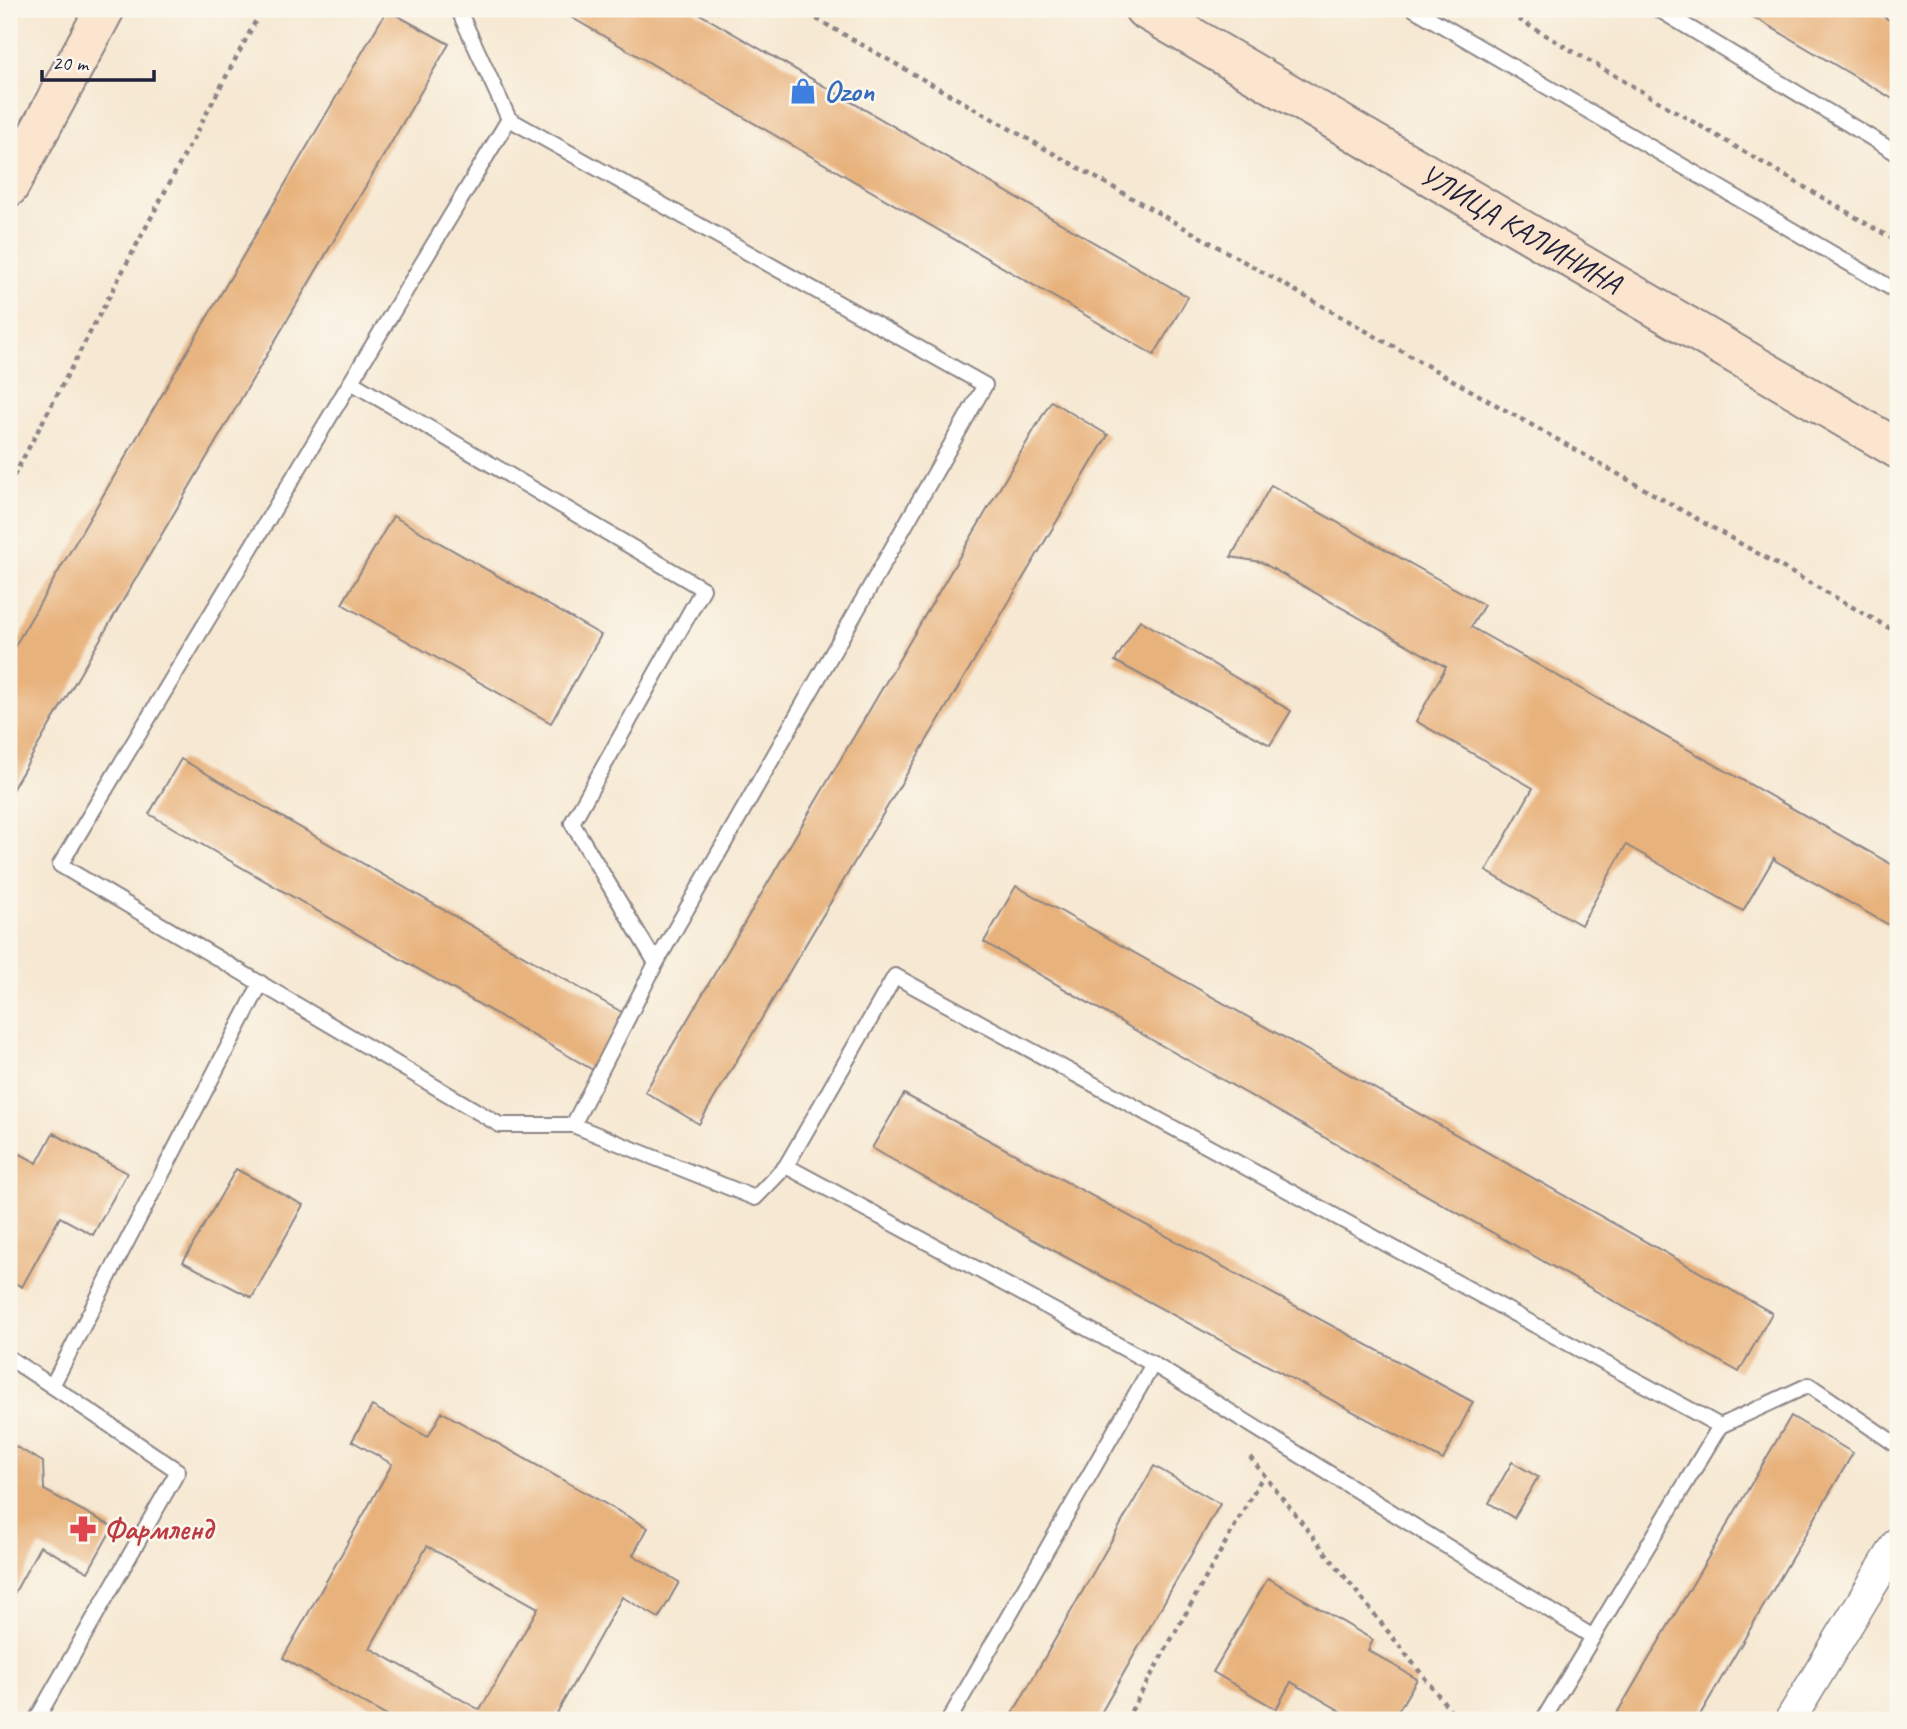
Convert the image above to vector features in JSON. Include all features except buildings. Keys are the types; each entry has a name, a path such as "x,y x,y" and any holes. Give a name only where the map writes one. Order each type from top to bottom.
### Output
{"street":[{"path":"9,187 105,9"},
{"name":"УЛИЦА КАЛИНИНА","path":"1143,9 1898,449"},
{"path":"1790,1720 1898,1542"}],"lane":[{"path":"458,9 509,119 985,385 656,962 573,1125"},
{"path":"1414,9 1898,292"},
{"path":"1658,9 1898,154"},
{"path":"509,119 60,865 500,1125 573,1125 755,1198 786,1166 895,976 1720,1426"},
{"path":"351,382 703,589 572,823 656,962"},
{"path":"52,1387 261,983"},
{"path":"786,1166 1153,1364 1593,1637"},
{"path":"9,1358 178,1471 36,1720"},
{"path":"949,1720 1153,1364"},
{"path":"1544,1720 1720,1426 1809,1385 1898,1446"}],"path":[{"path":"9,485 262,9"},
{"path":"799,9 1898,633"},
{"path":"1501,9 1898,242"},
{"path":"1248,1454 1458,1720"},
{"path":"1126,1720 1264,1474"}],"place":[{"name":"Ozon","path":"803,91"},
{"name":"Фармленд","path":"83,1529"}]}
